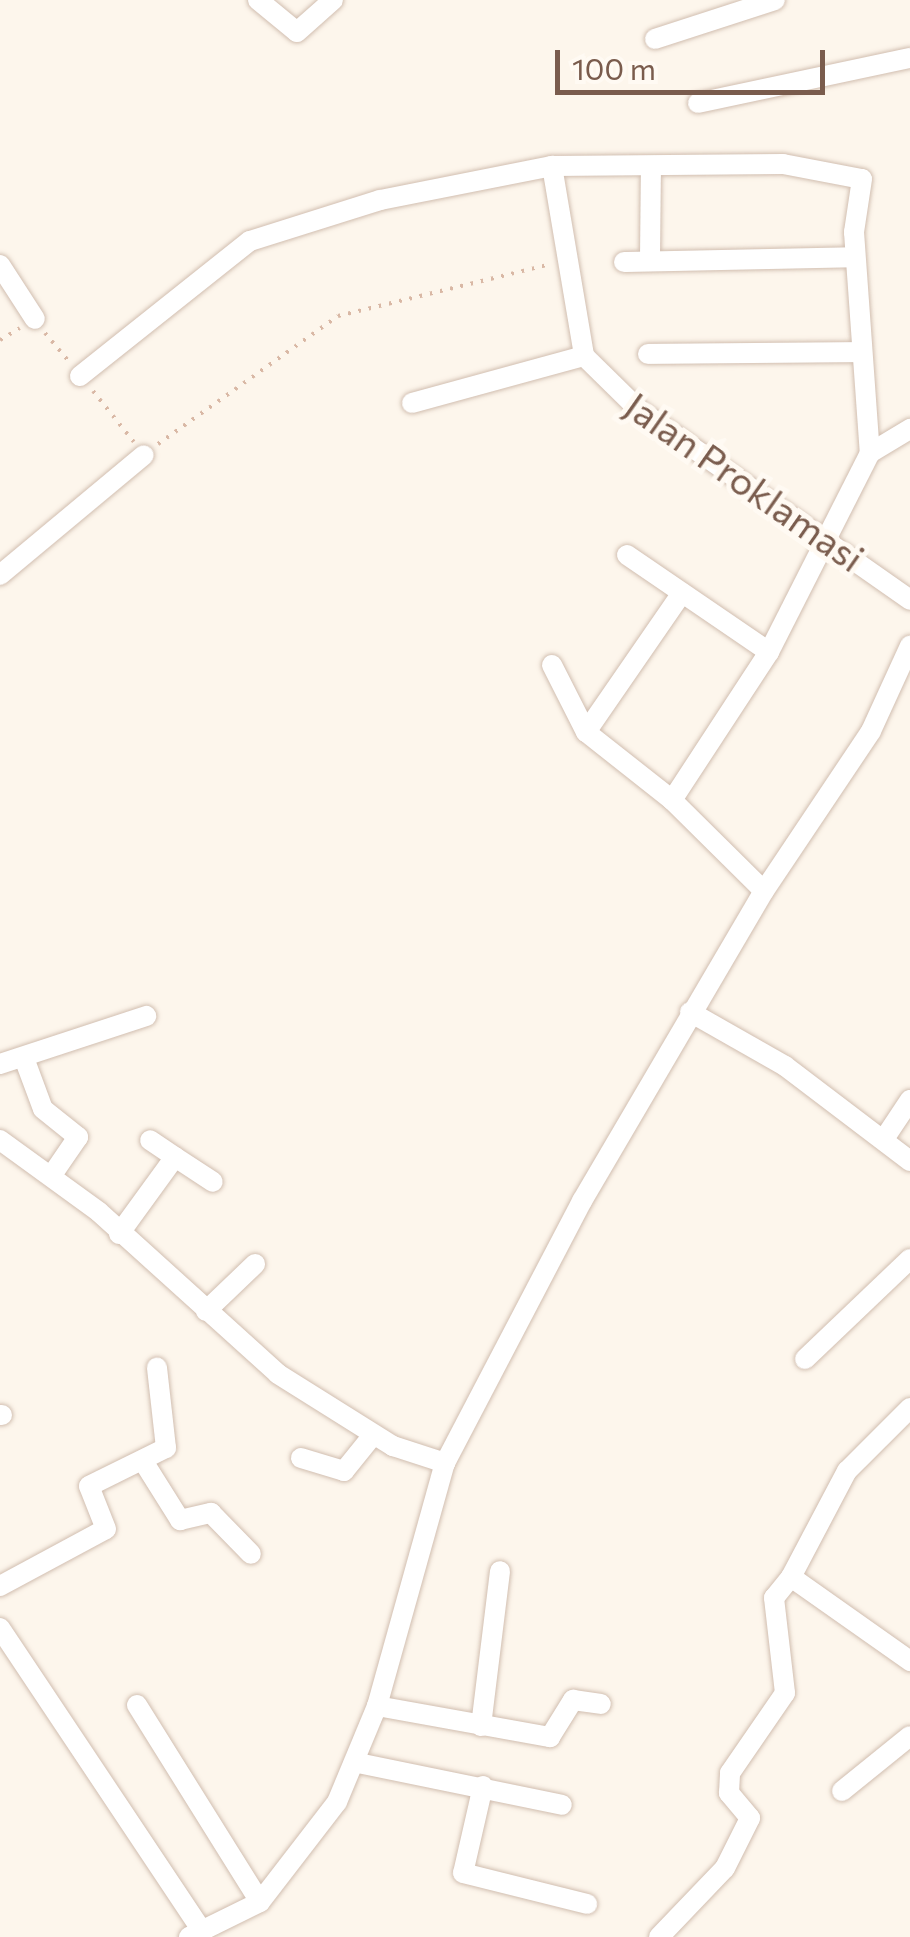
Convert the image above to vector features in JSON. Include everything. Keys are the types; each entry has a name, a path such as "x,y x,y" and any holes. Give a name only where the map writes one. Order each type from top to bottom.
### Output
{"street":[{"path":"258,0 297,32 333,0"},
{"path":"655,39 775,0"},
{"path":"698,104 910,58"},
{"path":"80,376 250,242 380,200 552,166 782,164 862,179 855,257 859,352 870,453 769,652 672,800"},
{"path":"412,403 584,356 552,166"},
{"path":"650,258 651,166"},
{"path":"624,262 650,258 855,257"},
{"path":"0,266 35,319"},
{"path":"648,354 859,352"},
{"name":"Jalan Proklamasi","path":"584,356 640,410 910,600"},
{"path":"870,453 910,429"},
{"path":"0,575 144,455"},
{"path":"627,555 769,652"},
{"path":"586,732 682,592"},
{"path":"0,1628 196,1934 260,1902 312,1842 358,1763 445,1464 690,1012 764,891 871,732 910,646"},
{"path":"552,666 586,732 672,800 764,891"},
{"path":"690,1012 884,1139 910,1161"},
{"path":"0,1064 146,1016"},
{"path":"24,1058 43,1109 78,1136 52,1175"},
{"path":"884,1139 910,1100"},
{"path":"0,1140 52,1175 278,1374 372,1435 445,1464"},
{"path":"150,1140 213,1182"},
{"path":"119,1234 176,1158"},
{"path":"805,1360 910,1259"},
{"path":"206,1311 255,1264"},
{"path":"0,1586 106,1529 89,1486 144,1461 167,1442 157,1368"},
{"path":"659,1937 724,1868 750,1818 729,1793 730,1773 785,1693 774,1598 790,1577 847,1471 910,1408"},
{"path":"301,1458 344,1471 372,1435"},
{"path":"144,1461 180,1520 211,1513 251,1554"},
{"path":"481,1726 500,1572"},
{"path":"790,1577 910,1661"},
{"path":"377,1706 550,1736 572,1700 601,1704"},
{"path":"138,1704 260,1902"},
{"path":"842,1791 910,1736"},
{"path":"358,1763 562,1805"},
{"path":"483,1786 463,1873 587,1904"}],"path":[{"path":"35,319 144,455 338,316 571,262"}]}
